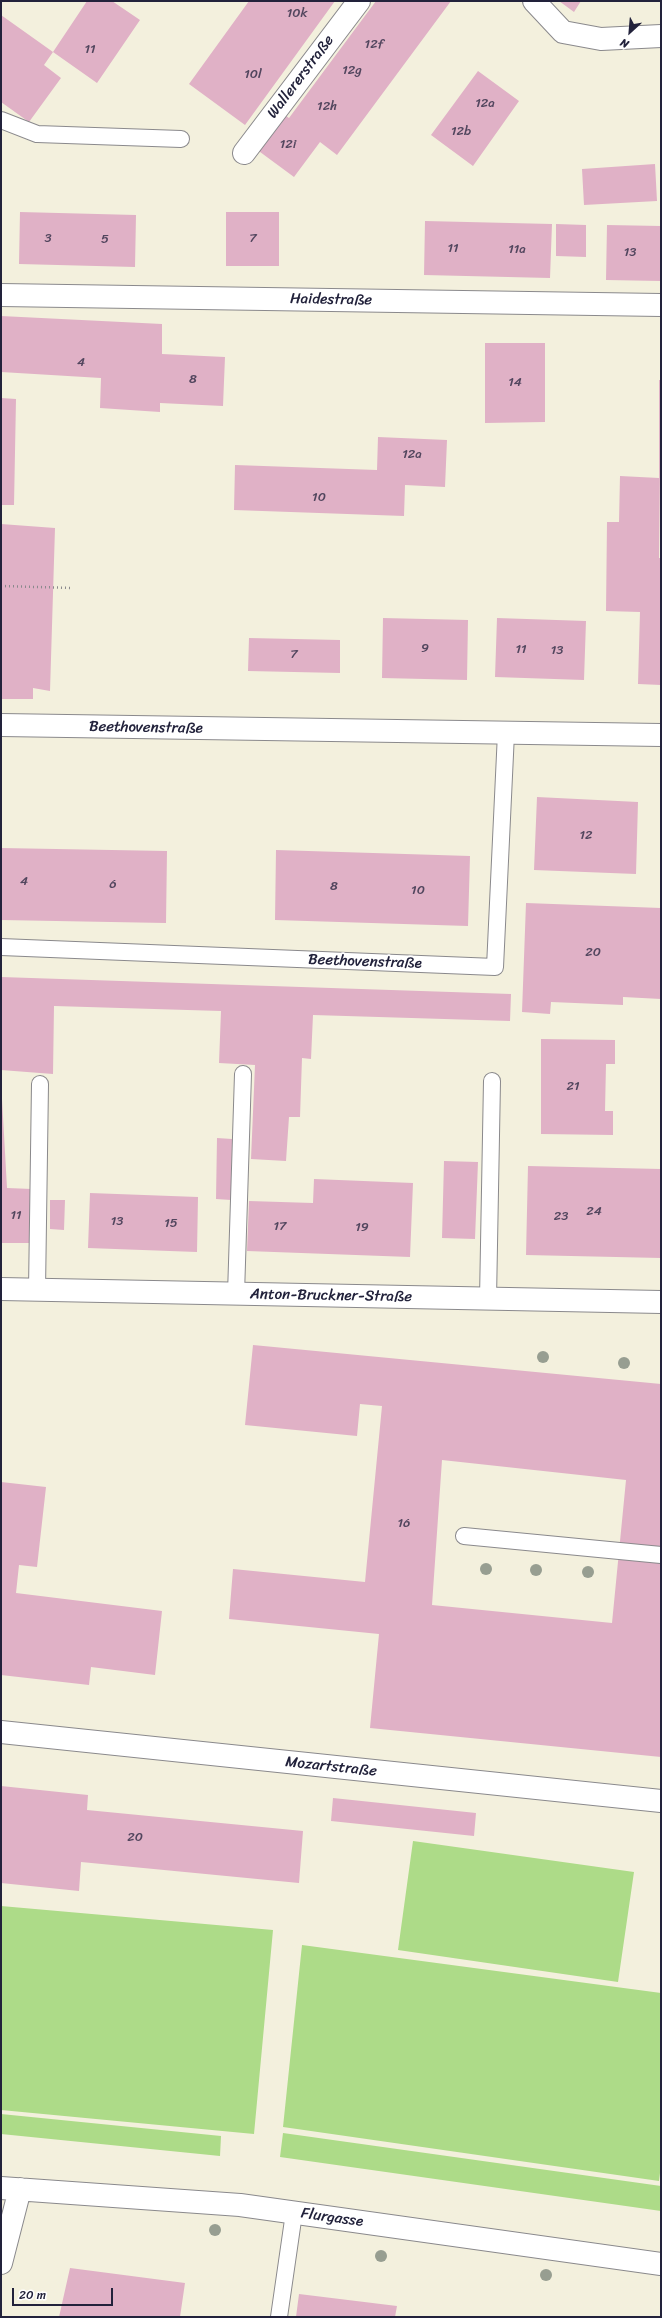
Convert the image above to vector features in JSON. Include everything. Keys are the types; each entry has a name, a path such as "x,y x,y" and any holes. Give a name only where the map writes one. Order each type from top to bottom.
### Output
{"street":[{"name":"Wallererstraße","path":"244,153 359,1"},
{"path":"534,1 563,32 601,39 661,36"},
{"name":"Haidestraße","path":"1,295 661,305"},
{"name":"Beethovenstraße","path":"1,725 661,735"},
{"name":"Anton-Bruckner-Straße","path":"1,1289 661,1302"},
{"name":"Mozartstraße","path":"1,1732 661,1801"},
{"path":"1,2263 11,2188"},
{"name":"Flurgasse","path":"11,2188 240,2205 661,2264"}],"lane":[{"path":"1,120 37,134 180,139"},
{"name":"Beethovenstraße","path":"1,947 495,967 506,733"},
{"path":"236,1294 243,1074"},
{"path":"488,1299 492,1081"},
{"path":"37,1290 40,1084"},
{"path":"464,1536 661,1555"},
{"path":"279,2317 294,2213"}],"path":[{"path":"1,586 73,588"}],"green space":[{"path":"413,1841 634,1872 618,1982 398,1950"},
{"path":"1,1906 273,1930 254,2134 1,2110"},
{"path":"302,1945 661,1993 661,2165 659,2181 283,2127"},
{"path":"1,2114 221,2136 220,2156 1,2134"},
{"path":"283,2133 661,2186 661,2211 280,2157"}],"building":[{"path":"87,1 112,1 140,20 97,83 53,52"},
{"path":"249,1 335,1 245,125 189,84"},
{"path":"376,1 451,1 337,155 320,142 294,177 256,149 282,113 289,118"},
{"path":"559,1 581,1 574,12"},
{"path":"1,15 53,52 44,65 61,78 29,122 1,102"},
{"path":"478,71 519,101 473,166 431,135"},
{"path":"655,164 657,201 584,205 582,169"},
{"path":"20,212 136,215 135,267 19,264"},
{"path":"226,212 279,212 279,266 226,266"},
{"path":"425,221 552,224 550,278 424,275"},
{"path":"556,224 586,225 586,257 556,256"},
{"path":"607,225 661,226 661,281 606,280"},
{"path":"1,316 162,324 162,354 225,357 223,406 160,403 160,412 100,408 101,378 1,372"},
{"path":"485,343 545,343 545,422 485,423"},
{"path":"659,380 661,380 659,558 661,558 661,685 638,684 640,612 606,611 607,522 619,522 620,476 659,478"},
{"path":"1,398 16,399 14,505 1,505"},
{"path":"378,437 447,440 445,487 405,485 404,516 234,510 235,465 377,470"},
{"path":"1,524 55,528 50,691 33,688 33,699 1,699"},
{"path":"383,618 468,620 467,680 382,678"},
{"path":"497,618 586,621 584,680 495,677"},
{"path":"249,638 340,640 340,673 248,671"},
{"path":"537,797 638,802 636,874 534,870"},
{"path":"1,848 167,851 166,923 1,920"},
{"path":"276,850 470,856 468,926 275,920"},
{"path":"526,903 661,908 661,999 623,997 623,1005 551,1002 550,1014 522,1012"},
{"path":"1,977 511,994 510,1021 313,1015 311,1059 302,1058 300,1117 289,1117 286,1161 251,1159 255,1065 219,1063 221,1011 54,1006 53,1074 1,1070"},
{"path":"541,1039 615,1040 615,1064 606,1064 605,1111 613,1111 613,1135 541,1134"},
{"path":"1,1081 7,1188 32,1189 30,1243 1,1243"},
{"path":"217,1138 232,1139 231,1200 216,1199"},
{"path":"444,1161 478,1162 475,1239 442,1238"},
{"path":"528,1166 661,1169 661,1258 526,1255"},
{"path":"314,1179 413,1183 410,1257 247,1251 249,1201 313,1203"},
{"path":"90,1193 198,1197 197,1252 88,1248"},
{"path":"50,1200 65,1200 64,1230 50,1229"},
{"path":"253,1345 661,1384 661,1757 370,1728 379,1634 229,1619 233,1569 365,1582 382,1406 360,1404 357,1436 245,1425","holes":["442,1460 626,1480 612,1623 432,1605"]},
{"path":"1,1482 46,1487 37,1567 19,1565 16,1593 162,1611 155,1675 91,1667 89,1685 1,1675"},
{"path":"1,1786 88,1795 87,1810 303,1831 299,1883 81,1862 79,1891 1,1883"},
{"path":"333,1798 476,1813 474,1836 331,1821"},
{"path":"70,2268 185,2283 180,2317 59,2317"},
{"path":"299,2294 397,2306 395,2317 296,2317"}]}
